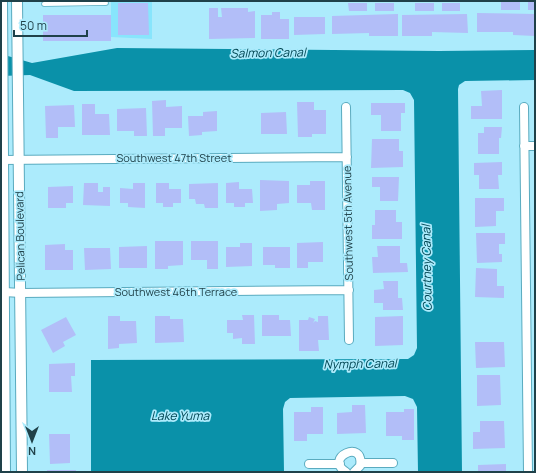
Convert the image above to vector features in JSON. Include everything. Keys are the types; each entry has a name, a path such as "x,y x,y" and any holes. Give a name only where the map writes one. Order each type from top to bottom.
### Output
{"street":[{"name":"Pelican Boulevard","path":"2,1 4,91 2,160 5,472"},
{"path":"12,1 13,15 17,28"},
{"name":"Pelican Boulevard","path":"17,1 22,472"},
{"name":"Southwest 5th Avenue","path":"346,107 349,340"},
{"path":"524,107 528,472"},
{"path":"524,146 535,146"},
{"name":"Southwest 47th Street","path":"2,160 347,157"},
{"name":"Southwest 46th Terrace","path":"4,292 349,290"},
{"path":"346,472 342,469 340,464 341,457 346,452 353,452 359,456 361,463 359,469 354,472"},
{"path":"361,463 393,463"},
{"path":"309,464 340,464"}],"lane":[{"path":"44,4 67,2 106,3"}],"shaded area":[{"path":"111,1 152,1 152,39 111,37"}],"water":[{"path":"117,48 439,51 535,50 535,80 465,81 459,85 458,89 462,472 418,472 417,407 413,399 405,396 290,398 285,402 283,409 284,472 91,472 91,360 408,359 414,355 417,348 414,100 410,93 403,90 74,91 30,75 1,76 1,54 32,63"}],"building":[{"path":"501,2 520,2 520,10 501,10"},
{"path":"528,2 535,2 535,10 528,10"},
{"path":"118,3 148,3 149,35 118,35"},
{"path":"348,3 367,3 367,11 349,11"},
{"path":"375,3 394,3 394,11 375,11"},
{"path":"415,3 434,3 434,11 415,11"},
{"path":"442,3 460,3 460,11 442,11"},
{"path":"209,8 218,8 218,17 222,17 221,8 248,8 248,12 255,11 255,38 209,39"},
{"path":"272,12 280,12 280,19 289,19 289,39 261,39 261,15 272,15"},
{"path":"477,13 535,14 535,36 513,35 513,32 477,32"},
{"path":"398,14 398,36 369,36 369,33 332,34 332,16"},
{"path":"467,14 468,33 432,32 432,36 402,36 402,15"},
{"path":"43,15 111,15 111,41 43,41"},
{"path":"294,17 325,17 325,34 294,35"},
{"path":"502,90 502,119 471,119 471,106 482,106 481,91"},
{"path":"166,100 166,107 182,106 182,128 165,128 165,136 153,136 152,101"},
{"path":"297,102 314,102 314,110 326,110 326,134 312,134 312,137 298,137"},
{"path":"371,103 405,103 405,113 401,113 401,131 381,131 381,115 371,115"},
{"path":"82,104 95,104 95,114 109,114 110,135 82,135"},
{"path":"74,105 75,127 58,127 58,138 46,138 45,106"},
{"path":"146,108 147,136 134,136 134,131 117,131 117,109"},
{"path":"217,111 217,131 202,132 202,135 189,136 188,116 203,116 203,112"},
{"path":"286,112 287,134 261,134 261,113"},
{"path":"484,127 502,127 501,138 499,138 499,154 478,154 478,133 484,133"},
{"path":"372,139 399,139 399,151 403,151 403,167 371,168"},
{"path":"502,162 502,175 498,175 499,189 479,189 479,175 474,175 474,163"},
{"path":"372,177 399,177 398,201 380,201 380,187 372,187"},
{"path":"260,180 289,181 289,203 277,204 277,210 260,211"},
{"path":"310,181 325,181 325,210 312,210 311,203 297,203 297,185 310,185"},
{"path":"239,182 239,189 252,189 253,203 245,203 245,207 234,207 234,203 226,203 226,183"},
{"path":"84,183 98,183 98,192 103,192 103,187 110,187 110,206 83,205"},
{"path":"133,183 145,183 145,208 128,207 128,203 120,203 120,188 133,189"},
{"path":"156,183 169,183 169,189 181,189 181,203 173,203 173,207 163,207 163,203 156,203"},
{"path":"218,183 218,208 205,208 204,204 196,204 195,199 189,199 189,184"},
{"path":"73,186 73,203 66,203 66,208 48,208 48,187"},
{"path":"475,198 504,198 504,211 496,211 496,226 475,227"},
{"path":"375,210 396,210 396,222 402,222 402,239 372,239 372,225 375,225"},
{"path":"476,233 505,233 505,244 499,244 499,254 502,254 502,262 477,263"},
{"path":"155,241 183,241 183,265 168,266 168,269 155,269"},
{"path":"191,241 218,241 218,269 207,269 207,260 191,260"},
{"path":"323,242 323,262 308,262 308,268 297,268 297,243"},
{"path":"240,243 252,243 252,266 226,267 226,247 240,247"},
{"path":"65,244 65,250 73,250 73,270 45,270 45,245"},
{"path":"147,246 147,268 119,268 119,247"},
{"path":"377,246 400,246 400,263 407,263 408,272 373,273 372,257 378,257"},
{"path":"263,247 290,247 290,268 275,268 275,265 263,265"},
{"path":"84,248 110,248 111,269 85,270"},
{"path":"476,268 497,269 497,286 504,286 504,298 475,297"},
{"path":"383,281 398,281 398,298 402,298 403,310 383,310 383,303 374,303 374,290 384,289"},
{"path":"242,315 254,315 255,344 242,344 242,338 233,339 233,333 227,333 227,320 243,320"},
{"path":"262,315 279,315 279,320 290,320 291,336 262,336"},
{"path":"108,316 120,316 120,321 136,321 137,343 119,344 119,348 108,349"},
{"path":"155,316 170,316 170,319 183,319 184,342 155,343"},
{"path":"318,316 328,316 329,340 318,340 319,351 299,351 299,320 308,320 309,317 315,319 313,323 315,321 318,322"},
{"path":"403,316 403,345 375,346 375,317"},
{"path":"66,317 76,335 63,342 65,346 53,353 41,330"},
{"path":"475,342 504,342 505,367 476,368"},
{"path":"75,363 75,376 71,376 72,392 49,392 49,364"},
{"path":"477,375 500,375 501,405 477,406"},
{"path":"352,405 365,405 366,433 337,434 337,413 352,412"},
{"path":"311,407 323,407 323,434 307,434 307,441 294,441 294,412 311,412"},
{"path":"404,409 414,409 414,440 402,440 402,436 386,436 386,412 404,412"},
{"path":"480,421 504,421 505,448 473,449 473,432 480,432"},
{"path":"49,434 70,434 70,463 50,464"},
{"path":"506,464 506,472 478,472 478,465"},
{"path":"47,470 76,470 76,472 47,472"}],"water label":[{"name":"Salmon Canal","path":"268,53"},
{"name":"Courtney Canal","path":"427,268"},
{"name":"Nymph Canal","path":"360,364"},
{"name":"Lake Yuma","path":"180,416"}]}
